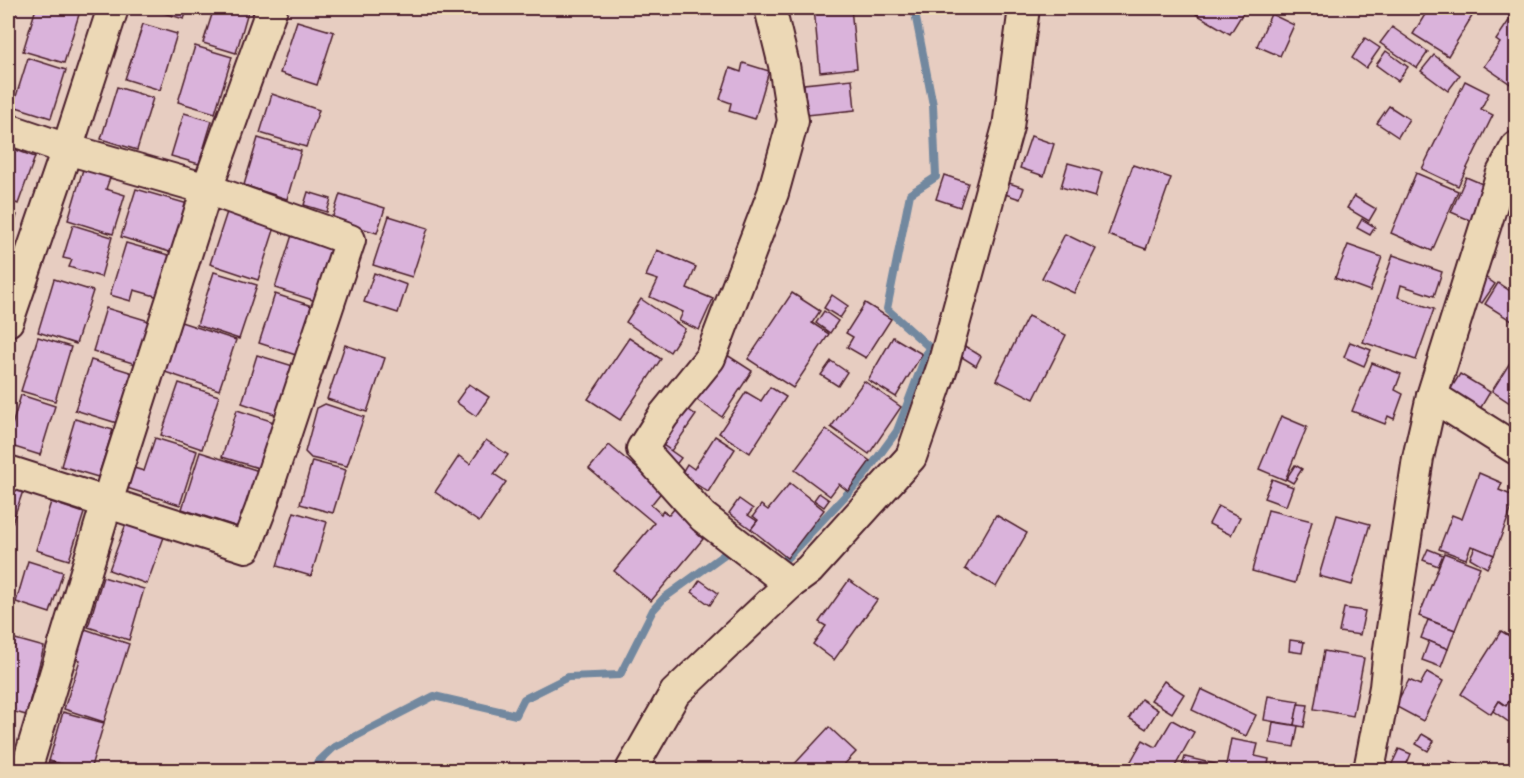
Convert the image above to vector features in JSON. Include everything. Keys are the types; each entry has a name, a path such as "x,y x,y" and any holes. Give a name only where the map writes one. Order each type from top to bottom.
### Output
{"street":[{"path":"8,321 112,8"},
{"path":"26,771 107,502 207,189 272,8"},
{"path":"770,8 784,65 793,121 773,193 710,358 663,416 642,449 703,517 790,584"},
{"path":"631,771 675,693 790,584 809,570 910,457 943,364 1008,127 1024,8"},
{"path":"8,129 67,149 207,189 350,240 246,547 8,471"},
{"path":"1369,771 1385,687 1418,458 1432,396 1503,173 1516,147"},
{"path":"1432,396 1516,449"}],"building":[{"path":"8,8 17,8 8,38"},
{"path":"36,8 81,8 64,63 23,51"},
{"path":"158,8 188,8 184,19 157,11"},
{"path":"214,8 249,8 236,53 203,43"},
{"path":"814,8 851,8 857,68 820,72"},
{"path":"1200,8 1246,8 1230,34 1196,14"},
{"path":"1429,8 1477,8 1448,56 1413,34"},
{"path":"1271,14 1294,25 1280,56 1257,46"},
{"path":"1512,16 1516,19 1515,87 1484,66 1500,43 1496,40"},
{"path":"297,21 334,32 317,85 280,73"},
{"path":"143,24 177,34 160,90 125,79"},
{"path":"1392,27 1428,52 1417,68 1380,43"},
{"path":"1365,38 1380,48 1366,68 1352,58"},
{"path":"195,46 232,57 215,113 178,102"},
{"path":"1386,51 1408,67 1398,81 1376,65"},
{"path":"1434,55 1460,75 1448,91 1421,71"},
{"path":"28,58 66,70 51,118 13,106"},
{"path":"743,63 769,71 755,119 729,111 731,103 720,99 730,68 741,72"},
{"path":"852,79 855,110 807,115 804,84"},
{"path":"1465,81 1489,93 1481,109 1493,115 1458,186 1422,169"},
{"path":"117,87 153,98 137,150 101,139"},
{"path":"272,94 319,110 306,147 260,133"},
{"path":"1389,106 1409,119 1398,137 1377,123"},
{"path":"184,113 212,121 199,164 171,156"},
{"path":"1031,136 1054,144 1044,176 1020,168"},
{"path":"258,138 301,151 287,199 244,185"},
{"path":"8,147 35,157 18,204 8,200"},
{"path":"1068,163 1102,172 1095,197 1061,187"},
{"path":"1133,165 1171,178 1146,249 1108,235"},
{"path":"84,166 111,175 106,189 125,195 113,234 68,220"},
{"path":"1416,173 1458,191 1432,251 1391,233"},
{"path":"944,175 968,183 960,207 936,199"},
{"path":"1466,177 1487,186 1472,221 1451,212"},
{"path":"1003,181 1024,188 1020,199 999,192"},
{"path":"136,189 188,204 173,253 121,237"},
{"path":"308,192 331,199 327,212 304,205"},
{"path":"340,194 385,208 377,233 332,219"},
{"path":"1354,196 1376,209 1369,221 1347,208"},
{"path":"8,211 17,215 8,243"},
{"path":"227,212 275,227 258,280 210,264"},
{"path":"389,216 428,228 412,277 373,265"},
{"path":"1362,219 1375,227 1370,235 1357,228"},
{"path":"73,225 112,237 101,277 69,267 72,260 63,258"},
{"path":"1065,234 1096,249 1074,293 1042,278"},
{"path":"292,235 337,249 319,302 275,288"},
{"path":"126,243 172,256 159,297 134,290 131,301 110,295"},
{"path":"1348,245 1382,257 1370,291 1335,278"},
{"path":"657,250 696,267 687,288 713,299 699,330 679,321 683,312 650,297 658,280 646,276"},
{"path":"1393,255 1442,272 1434,296 1401,285 1398,297 1434,309 1416,360 1363,342"},
{"path":"214,272 257,285 239,339 197,325"},
{"path":"374,273 407,285 398,313 364,302"},
{"path":"1482,275 1495,284 1482,303 1469,294"},
{"path":"54,279 93,291 76,344 38,332"},
{"path":"1498,283 1516,295 1515,323 1485,304"},
{"path":"792,293 820,311 812,323 829,334 793,388 748,359"},
{"path":"275,294 315,307 299,356 259,343"},
{"path":"832,295 848,306 840,318 824,308"},
{"path":"641,299 685,329 670,352 626,322"},
{"path":"865,303 891,319 866,358 847,347 853,337 846,333"},
{"path":"106,308 149,321 136,364 93,351"},
{"path":"824,311 838,321 830,333 816,323"},
{"path":"1028,316 1066,335 1034,399 996,380"},
{"path":"181,322 236,340 219,390 165,372"},
{"path":"38,337 71,347 55,401 21,391"},
{"path":"893,337 922,354 896,397 868,380"},
{"path":"629,338 661,359 620,420 588,399"},
{"path":"1350,342 1371,350 1364,366 1344,357"},
{"path":"345,345 385,358 367,412 327,399"},
{"path":"963,345 981,356 976,366 957,354"},
{"path":"724,353 752,371 722,417 694,398"},
{"path":"1516,353 1516,407 1492,391"},
{"path":"257,355 293,366 277,415 242,403"},
{"path":"91,360 133,373 117,423 75,410"},
{"path":"831,361 847,372 838,386 821,375"},
{"path":"1372,363 1401,374 1395,390 1403,394 1394,419 1388,416 1385,424 1352,411"},
{"path":"1460,374 1490,392 1480,409 1450,390"},
{"path":"864,381 901,407 869,454 831,427"},
{"path":"179,383 219,396 202,449 161,435"},
{"path":"469,384 489,397 476,416 456,402"},
{"path":"770,387 786,397 750,453 719,433 746,392 761,401"},
{"path":"21,395 55,406 40,455 8,445"},
{"path":"677,402 696,415 671,451 653,438"},
{"path":"325,404 364,417 347,466 311,458 305,452 317,408"},
{"path":"237,410 277,423 262,469 222,457"},
{"path":"1281,416 1307,427 1285,480 1259,469"},
{"path":"75,419 113,430 98,477 61,466"},
{"path":"826,429 870,461 848,491 839,484 830,496 795,470"},
{"path":"715,436 735,449 708,492 681,474 687,464 694,469"},
{"path":"155,438 197,451 180,505 127,488 134,468 144,471"},
{"path":"653,438 681,458 672,470"},
{"path":"486,440 508,455 494,474 506,482 479,522 435,492 459,456 470,464"},
{"path":"609,445 663,490 651,505 661,514 663,511 669,515 680,502 704,521 695,532 703,539 651,601 614,571 654,523 589,469"},
{"path":"200,452 259,471 241,528 182,509"},
{"path":"312,461 346,470 333,513 300,504"},
{"path":"1295,465 1302,469 1293,483 1286,479"},
{"path":"1479,473 1502,483 1499,490 1516,497 1494,555 1471,546 1466,559 1439,549 1452,515 1462,519"},
{"path":"8,479 25,485 8,535"},
{"path":"1272,479 1293,487 1286,506 1264,498"},
{"path":"790,483 824,510 787,558 751,529 758,520 753,516 761,505 768,510"},
{"path":"819,493 829,500 824,507 814,500"},
{"path":"739,499 753,509 748,515 757,521 751,529 729,513"},
{"path":"51,502 84,513 69,560 36,550"},
{"path":"1218,506 1240,517 1231,535 1209,524"},
{"path":"1268,510 1312,521 1295,583 1252,571"},
{"path":"294,512 327,522 311,576 277,566"},
{"path":"996,515 1027,533 996,587 965,569"},
{"path":"1337,515 1370,524 1352,585 1319,576"},
{"path":"126,524 164,537 147,584 109,570"},
{"path":"1475,547 1494,555 1487,568 1470,558"},
{"path":"1428,549 1443,555 1438,566 1423,560"},
{"path":"1444,553 1480,567 1455,630 1419,616"},
{"path":"28,561 63,572 50,613 16,602"},
{"path":"103,577 144,589 129,640 88,627"},
{"path":"700,580 718,593 710,605 692,592"},
{"path":"849,580 877,600 834,660 813,644 826,626 819,622"},
{"path":"1344,608 1365,611 1360,635 1339,632"},
{"path":"1428,620 1455,630 1448,649 1421,638"},
{"path":"85,629 129,644 104,722 64,709 80,660 76,658"},
{"path":"1501,631 1516,640 1516,690 1506,706 1499,701 1491,714 1461,694"},
{"path":"8,637 44,647 26,715 8,710"},
{"path":"1290,640 1304,642 1302,653 1289,651"},
{"path":"1429,641 1448,649 1441,667 1422,660"},
{"path":"1324,651 1364,658 1353,716 1314,709"},
{"path":"1427,672 1443,681 1423,721 1395,706 1409,680 1420,685"},
{"path":"1164,681 1184,694 1172,713 1151,700"},
{"path":"1201,689 1256,715 1246,736 1192,710"},
{"path":"1516,690 1516,727 1493,711 1499,701 1506,706"},
{"path":"1268,696 1299,701 1294,725 1264,720"},
{"path":"1141,699 1158,710 1146,729 1129,718"},
{"path":"1298,704 1308,705 1304,727 1294,725"},
{"path":"63,712 104,723 90,770 49,761"},
{"path":"1172,720 1194,732 1173,770 1126,770 1143,740 1156,747"},
{"path":"1273,722 1298,726 1294,747 1270,743"},
{"path":"829,727 856,752 839,770 789,770"},
{"path":"1422,734 1434,741 1428,751 1416,744"},
{"path":"1231,739 1258,744 1255,756 1269,759 1267,770 1225,770"},
{"path":"1399,749 1411,754 1404,770 1390,768"},
{"path":"1185,757 1215,764 1213,770 1181,770"},
{"path":"49,761 84,770 46,770"},
{"path":"1450,761 1470,770 1446,770"}],"waterway":[{"path":"782,563 864,476 897,431 929,347 887,309 910,194 936,177 933,105 914,8"},
{"path":"310,770 333,748 434,696 516,715 524,699 568,677 620,675 653,610 664,598 729,551 734,556"}]}
